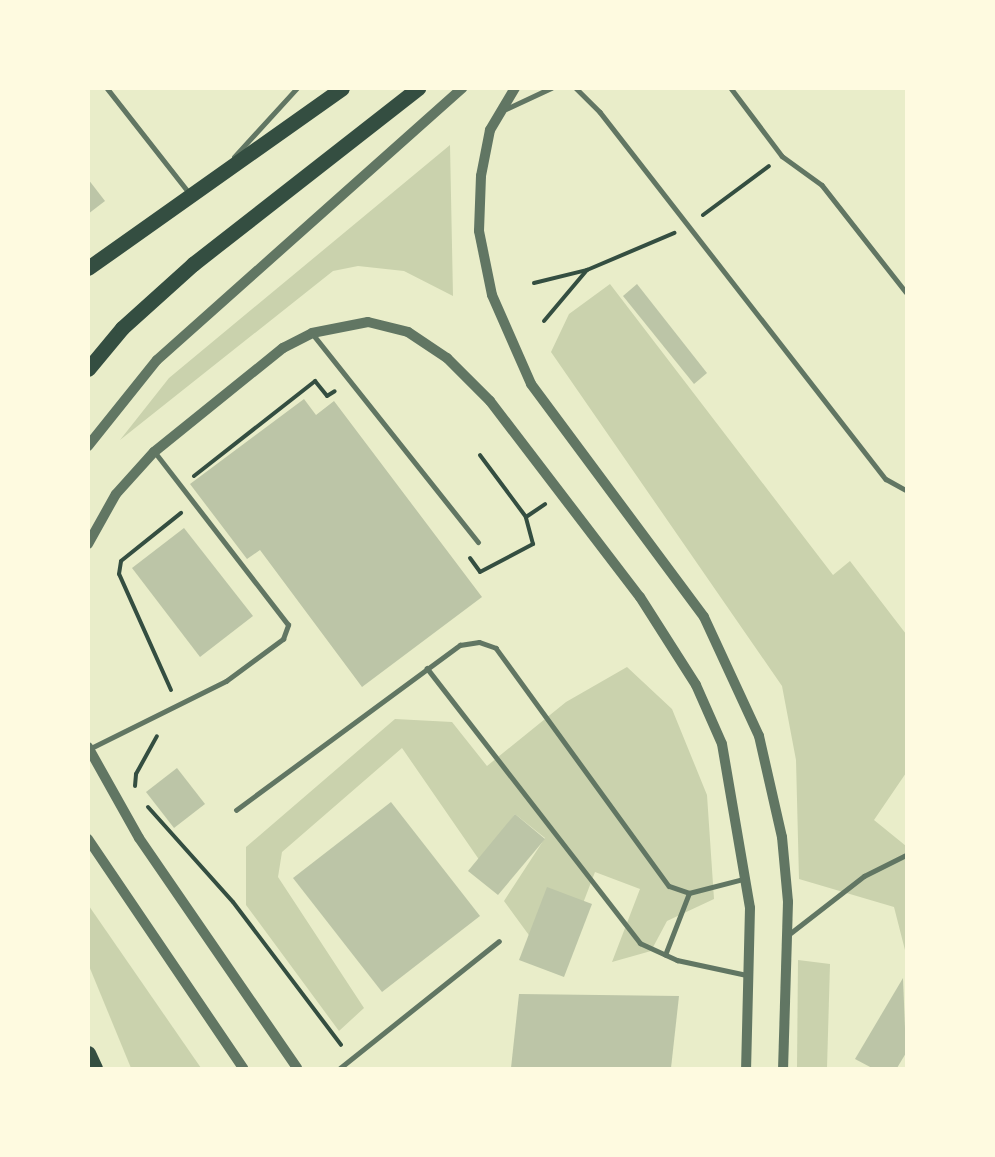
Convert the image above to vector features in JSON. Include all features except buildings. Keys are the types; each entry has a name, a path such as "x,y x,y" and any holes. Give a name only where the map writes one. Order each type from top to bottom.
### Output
{"main road":[{"path":"88,268 342,88"},
{"path":"88,369 122,328 193,264 418,88"},
{"path":"88,1053 95,1068"}],"street":[{"path":"88,446 157,360 462,88"},
{"path":"515,88 496,115 485,146 479,231 500,321 531,384 668,563 729,665 759,736 782,837 788,935 783,1068"},
{"path":"88,544 116,494 154,452 251,371 312,333 368,322 408,332 427,344 468,377 562,492 640,597 696,685 722,744 747,878 746,1068"},
{"path":"89,748 140,838 297,1068"},
{"path":"88,839 243,1068"}],"lane":[{"path":"107,88 190,194"},
{"path":"216,176 297,88"},
{"path":"496,115 552,88"},
{"path":"576,88 689,226 886,479 906,490"},
{"path":"731,88 782,156 822,184 906,292"},
{"path":"312,333 478,542"},
{"path":"89,748 226,681 283,639 288,625 154,452"},
{"path":"236,810 460,645 479,642 496,648 669,886 689,893 747,878"},
{"path":"427,668 627,929 665,955 748,976"},
{"path":"788,935 864,876 906,855"},
{"path":"665,955 689,893"},
{"path":"340,1068 499,941"}],"path":[{"path":"534,283 587,270 689,226 782,156"},
{"path":"544,321 587,270"},
{"path":"480,455 526,517"}],"green space":[{"path":"450,145 453,296 404,271 358,266 333,271 120,440 169,378"},
{"path":"610,284 833,575 850,561 906,634 906,773 874,820 906,846 906,954 894,907 799,879 796,760 782,686 551,352 569,314"},
{"path":"627,667 672,709 707,795 714,899 667,921 651,951 612,962 640,889 595,872 567,945 542,953 504,901 545,838 515,814 480,861 402,748 282,852 278,877 364,1008 339,1031 246,905 246,847 395,719 452,722 487,766 566,702"},
{"path":"88,906 201,1068 131,1068 89,966"},
{"path":"798,960 830,964 827,1068 797,1068"}]}
